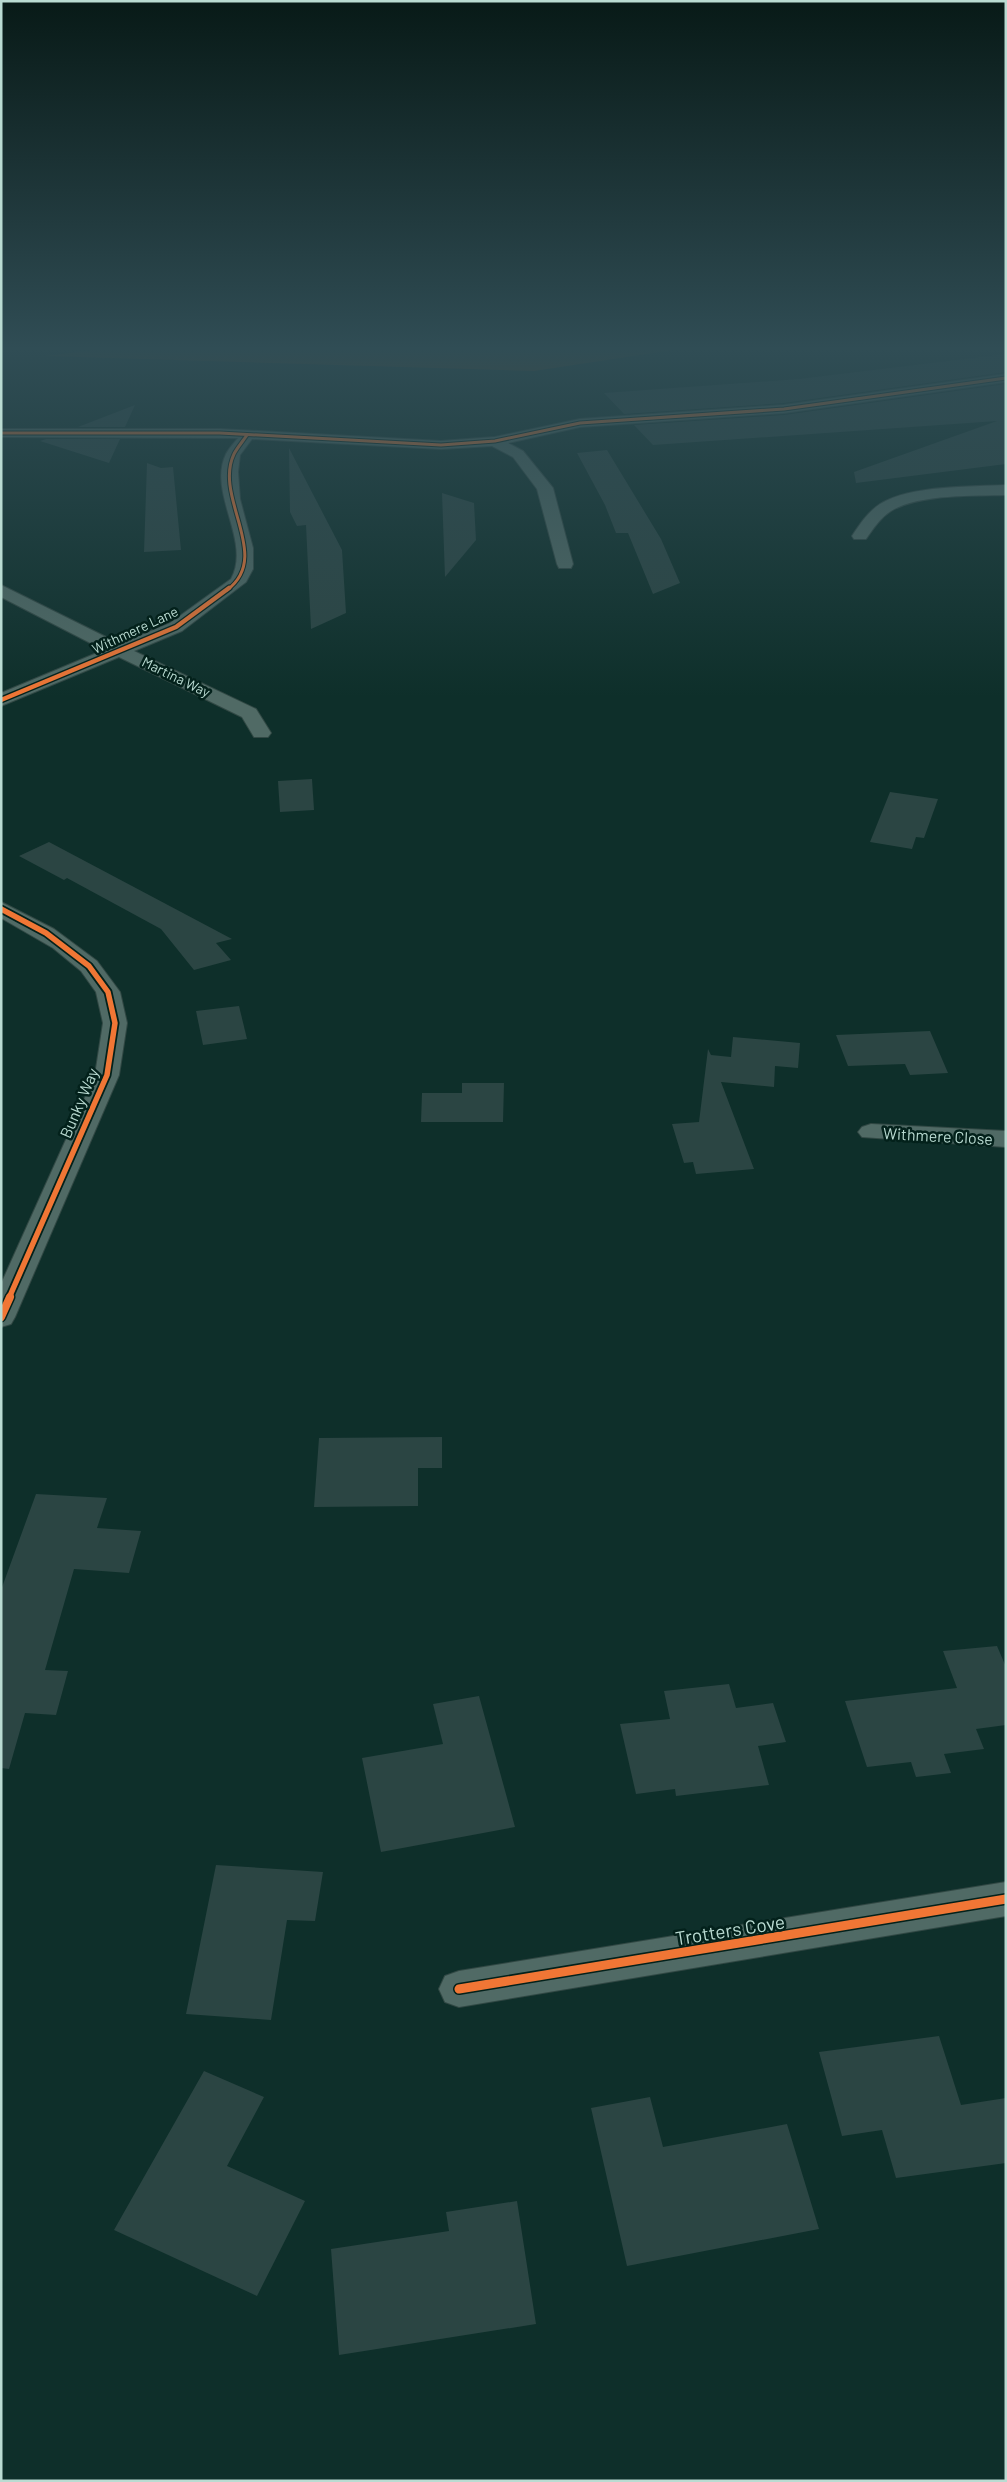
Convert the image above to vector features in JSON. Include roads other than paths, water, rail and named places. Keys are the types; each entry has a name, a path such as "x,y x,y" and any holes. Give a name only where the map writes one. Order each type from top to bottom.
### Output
{"street":[{"name":"Withmere Lane","path":"1,700 123,651 176,627 238,582 245,569 244,548 232,499 231,466"},
{"path":"527,466 545,488 565,564"},
{"path":"860,536 873,517 892,504 929,497 1006,490"},
{"name":"Martina Way","path":"1,590 72,628 123,651 249,714 261,733"},
{"name":"Bunky Way","path":"1,909 62,944 93,971 109,993 113,1014 113,1039 108,1075 1,1317"},
{"name":"Withmere Close","path":"871,1132 1006,1139"},
{"name":"Trotters Cove","path":"459,1989 1006,1900"}]}
